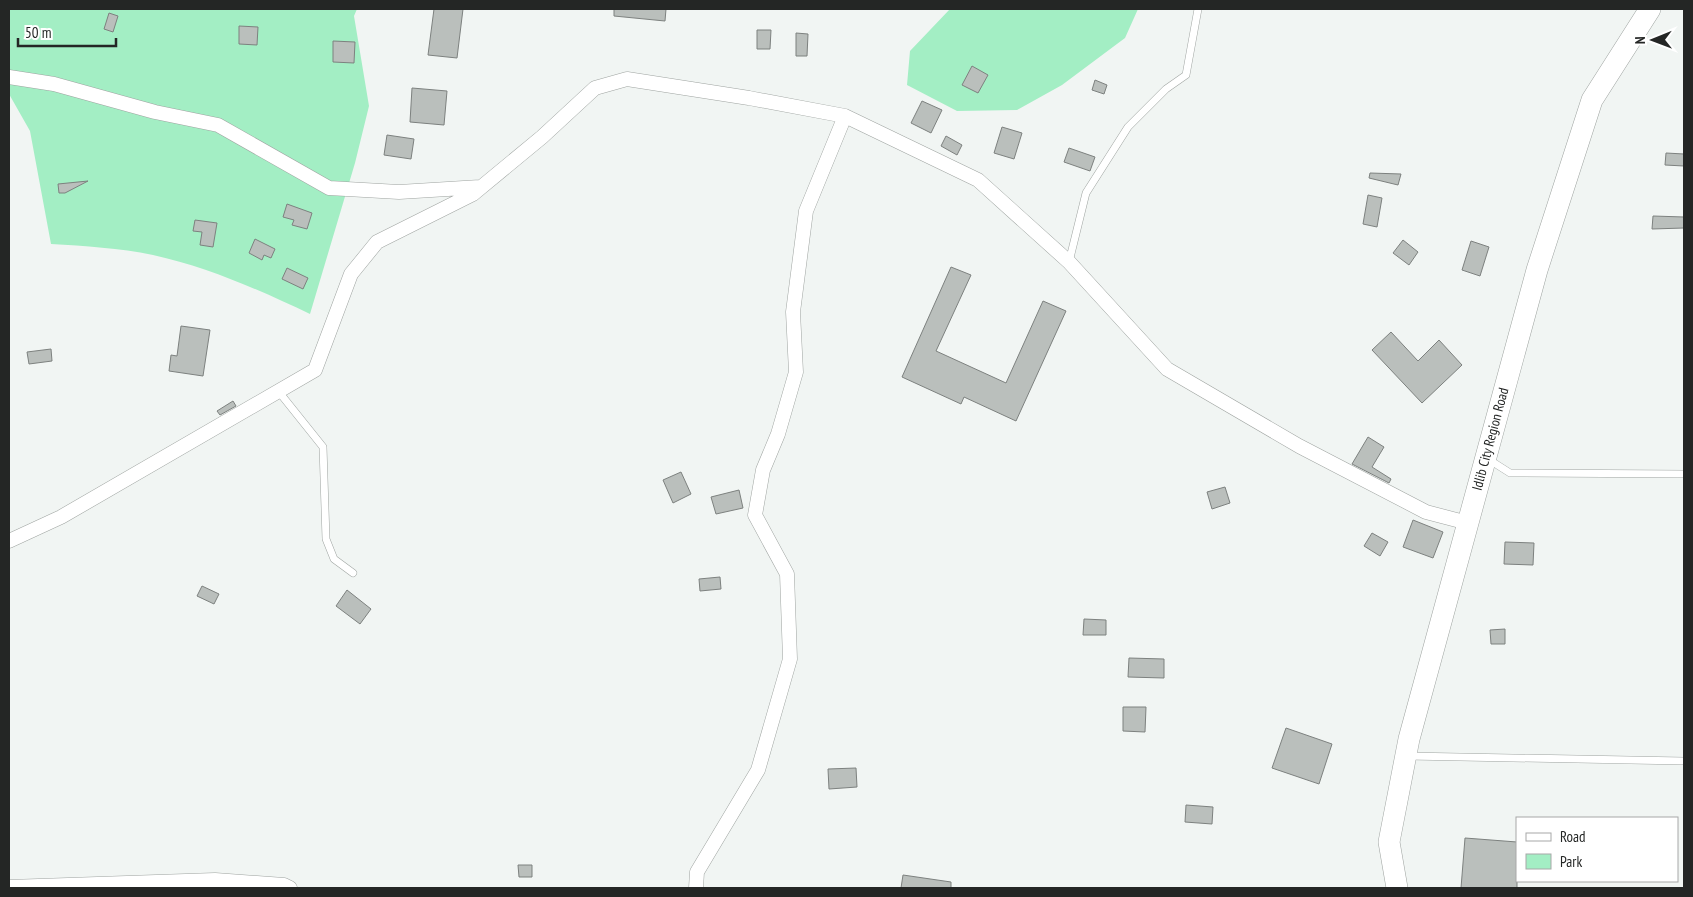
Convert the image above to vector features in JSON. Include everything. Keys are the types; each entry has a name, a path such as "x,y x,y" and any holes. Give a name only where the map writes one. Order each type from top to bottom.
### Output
{"main road":[{"name":"Idlib City Region Road","path":"1397,888 1389,842 1406,756 1537,270 1592,100 1650,9"}],"street":[{"path":"9,77 54,84 155,112 218,125 329,188 399,192 481,187"},
{"path":"9,541 61,517 316,370 351,274 377,242 473,194 542,137 594,88 627,79 749,98 844,116 978,180 1069,262 1167,369 1299,446 1426,512 1468,523"},
{"path":"696,888 697,872 758,770 790,658 787,574 755,515 763,470 778,434 796,372 793,312 806,211 844,116"},
{"path":"9,887 216,880 284,885 290,888"}],"lane":[{"path":"1069,262 1086,193 1128,126 1166,89 1186,75 1198,9"},
{"path":"279,392 323,447 326,539 334,559 353,573"},
{"path":"1485,458 1510,473 1684,474"},
{"path":"1406,756 1684,761"}],"green space":[{"path":"9,9 357,9 354,16 369,106 355,163 310,314 233,280 173,260 128,251 51,244 30,131 9,94"},
{"path":"950,9 1138,9 1125,38 1062,85 1017,110 957,111 907,85 910,51"}],"building":[{"path":"434,9 463,9 457,58 428,55"},
{"path":"614,9 666,9 665,21 614,16"},
{"path":"109,13 118,16 113,32 104,29"},
{"path":"239,26 258,27 257,45 239,44"},
{"path":"757,30 771,30 770,49 757,49"},
{"path":"796,33 808,34 807,56 796,56"},
{"path":"333,41 355,42 354,63 333,62"},
{"path":"972,66 988,75 978,93 962,85"},
{"path":"1095,80 1107,85 1104,94 1092,90"},
{"path":"412,88 447,91 444,125 410,122"},
{"path":"922,101 942,110 931,133 911,123"},
{"path":"1002,127 1022,133 1014,159 994,153"},
{"path":"387,135 414,139 411,159 384,155"},
{"path":"946,136 962,145 957,155 941,146"},
{"path":"1069,148 1095,157 1090,171 1064,162"},
{"path":"1666,153 1684,154 1684,166 1665,165"},
{"path":"1370,173 1401,174 1398,185 1369,178"},
{"path":"88,181 65,193 59,193 58,184"},
{"path":"1368,195 1382,198 1377,227 1363,224"},
{"path":"287,204 312,213 307,229 292,225 294,220 283,217"},
{"path":"1653,216 1684,217 1684,228 1652,229"},
{"path":"195,220 217,223 213,247 200,245 202,232 193,231"},
{"path":"255,239 275,249 271,258 264,255 262,260 249,253"},
{"path":"1403,240 1418,252 1409,265 1393,253"},
{"path":"1471,241 1489,247 1480,276 1462,270"},
{"path":"951,267 971,275 936,351 1006,383 1043,301 1066,311 1016,421 964,397 961,404 902,377"},
{"path":"287,268 308,278 303,289 282,279"},
{"path":"181,326 210,330 203,376 169,371 171,355 177,356"},
{"path":"1391,332 1418,361 1439,340 1462,365 1422,403 1372,350"},
{"path":"51,349 52,361 29,364 27,352"},
{"path":"233,401 236,406 220,415 217,411"},
{"path":"1368,437 1384,447 1372,467 1391,479 1389,483 1352,464"},
{"path":"681,472 691,494 673,503 663,480"},
{"path":"1225,487 1230,503 1212,509 1207,492"},
{"path":"739,490 743,508 716,514 711,497"},
{"path":"1413,520 1443,532 1433,558 1403,547"},
{"path":"1372,533 1388,542 1380,556 1364,546"},
{"path":"1505,542 1534,543 1533,565 1504,564"},
{"path":"720,577 721,589 700,591 699,579"},
{"path":"202,586 219,594 214,604 197,596"},
{"path":"347,590 371,609 360,624 336,606"},
{"path":"1084,619 1106,620 1106,635 1083,635"},
{"path":"1505,629 1505,644 1491,644 1490,630"},
{"path":"1129,658 1164,659 1164,678 1128,677"},
{"path":"1123,707 1146,707 1145,732 1123,731"},
{"path":"1286,728 1332,744 1319,784 1272,768"},
{"path":"856,768 857,787 829,789 828,769"},
{"path":"1186,805 1213,807 1212,824 1185,822"},
{"path":"1465,838 1516,842 1517,888 1461,888"},
{"path":"518,865 532,865 532,877 519,877"},
{"path":"903,875 951,882 951,888 901,888"}]}
